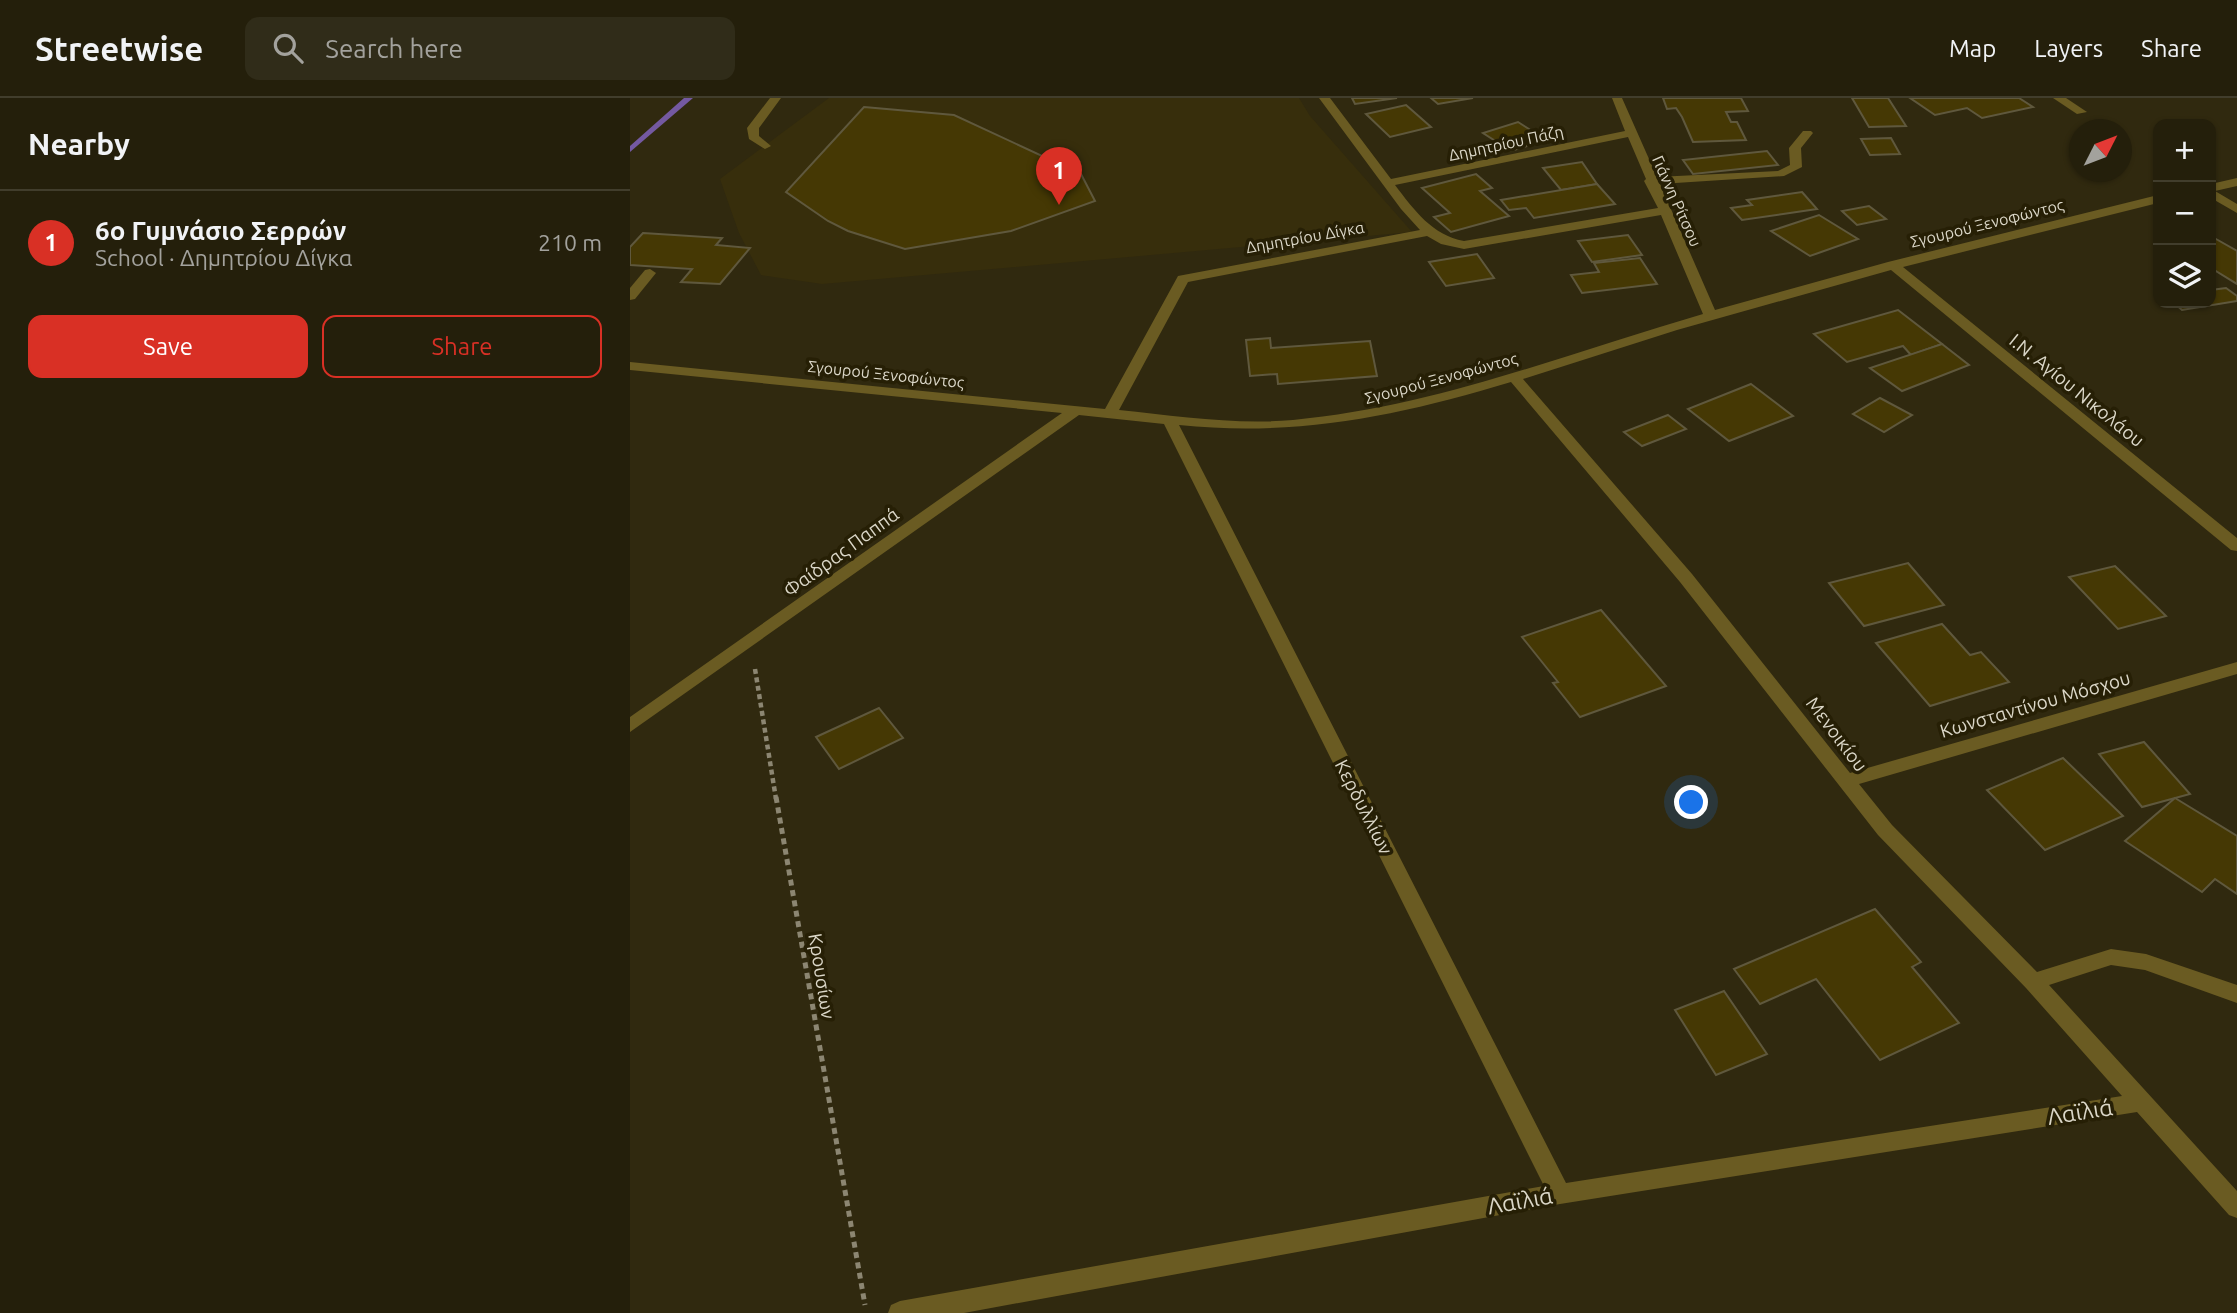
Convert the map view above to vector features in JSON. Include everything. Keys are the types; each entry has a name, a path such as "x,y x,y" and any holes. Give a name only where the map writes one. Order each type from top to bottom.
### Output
{"street":[{"path":"765,146 753,137 752,128 776,98"},
{"path":"1324,98 1429,232 1445,242 1464,245 1663,211"},
{"name":"Γιάννη Ρίτσου","path":"1617,98 1650,181 1711,316"},
{"path":"2058,98 2081,112"},
{"name":"Δημητρίου Πάζη","path":"1388,183 1630,133"},
{"path":"1650,181 1780,174 1796,167 1795,148 1807,133"},
{"path":"2216,187 2237,182"},
{"path":"2216,196 2237,209"},
{"name":"Σγουρού Ξενοφώντος","path":"630,366 1075,411 1263,427 1339,422 1413,408 1711,316 1893,265 2153,200"},
{"name":"Δημητρίου Δίγκα","path":"1110,413 1186,277 1429,232"},
{"name":"Ι.Ν. Αγίου Νικολάου","path":"1893,265 2237,545"},
{"path":"630,296 650,274"},
{"name":"Μενοικίου","path":"1514,377 1686,578 1845,781 1919,866 2033,982 2237,1207"},
{"name":"Φαίδρας Παππά","path":"630,726 1075,411"},
{"name":"Κερδυλλίων","path":"1169,419 1560,1194"},
{"name":"Κωνσταντίνου Μόσχου","path":"1845,781 2237,668"},
{"path":"2033,982 2111,957 2146,962 2237,994"},
{"name":"Λαϊλιά","path":"900,1313 1560,1194 2142,1102"}],"path":[{"name":"Κρουσίων","path":"750,642 813,1022 867,1313"}],"shaded area":[{"path":"829,98 1299,98 1310,116 1412,232 822,284 761,275 739,233 720,179"}],"building":[{"path":"1352,98 1397,98 1355,104"},
{"path":"1431,98 1473,98 1438,104"},
{"path":"1663,98 1741,98 1748,111 1726,112 1731,122 1737,122 1746,140 1693,142 1676,108 1667,109"},
{"path":"1852,98 1888,98 1906,126 1869,127"},
{"path":"1910,98 2019,98 2033,107 1982,118 1967,108 1935,115"},
{"path":"1406,105 1431,127 1390,137 1366,114"},
{"path":"864,107 954,115 1081,174 1095,201 1011,231 905,249 848,231 828,221 786,192"},
{"path":"1518,122 1546,140 1511,151 1483,133"},
{"path":"1891,138 1900,154 1870,155 1861,139"},
{"path":"1767,151 1778,165 1693,174 1683,160"},
{"path":"1582,162 1597,184 1561,190 1543,168"},
{"path":"1476,174 1492,188 1480,191 1509,216 1451,232 1434,217 1450,213 1422,188"},
{"path":"1597,184 1615,204 1534,218 1526,208 1509,210 1501,200"},
{"path":"1802,192 1817,209 1742,220 1731,208 1752,205 1747,200"},
{"path":"1869,206 1886,219 1857,225 1842,211"},
{"path":"1819,215 1858,239 1810,256 1771,231"},
{"path":"643,233 722,238 716,245 750,248 720,284 681,282 692,269 630,265 630,247"},
{"path":"1628,235 1642,255 1592,262 1578,241"},
{"path":"2216,239 2237,251 2237,284 2216,271"},
{"path":"1477,254 1494,278 1446,286 1429,262"},
{"path":"1640,258 1657,284 1582,293 1571,275 1599,272 1594,263"},
{"path":"2226,288 2237,296 2237,301 2216,304 2216,289"},
{"path":"1898,310 1942,344 1911,355 1903,346 1847,362 1814,334"},
{"path":"1270,338 1271,348 1370,341 1377,376 1278,384 1277,374 1250,376 1246,340"},
{"path":"1942,344 1969,365 1902,391 1870,368"},
{"path":"1751,384 1793,416 1729,441 1688,409"},
{"path":"1880,398 1912,415 1884,432 1853,414"},
{"path":"1668,415 1686,429 1642,446 1624,432"},
{"path":"1908,563 1944,605 1864,626 1829,583"},
{"path":"2115,566 2166,616 2118,629 2069,577"},
{"path":"1601,610 1666,686 1580,717 1553,683 1558,682 1522,637"},
{"path":"1942,624 1970,655 1981,652 2009,682 1930,706 1876,643"},
{"path":"879,708 903,738 839,769 816,737"},
{"path":"2144,742 2190,794 2142,807 2099,754"},
{"path":"2063,758 2123,816 2045,850 1987,790"},
{"path":"2175,798 2237,836 2237,894 2215,879 2202,892 2125,841"},
{"path":"1875,909 1921,962 1912,967 1959,1023 1880,1060 1816,979 1760,1004 1734,969"},
{"path":"1724,991 1767,1054 1716,1075 1675,1010"}],"waterway":[{"path":"630,150 689,98"}],"place":[{"name":"6ο Γυμνάσιο Σερρών","path":"1059,205"}]}
